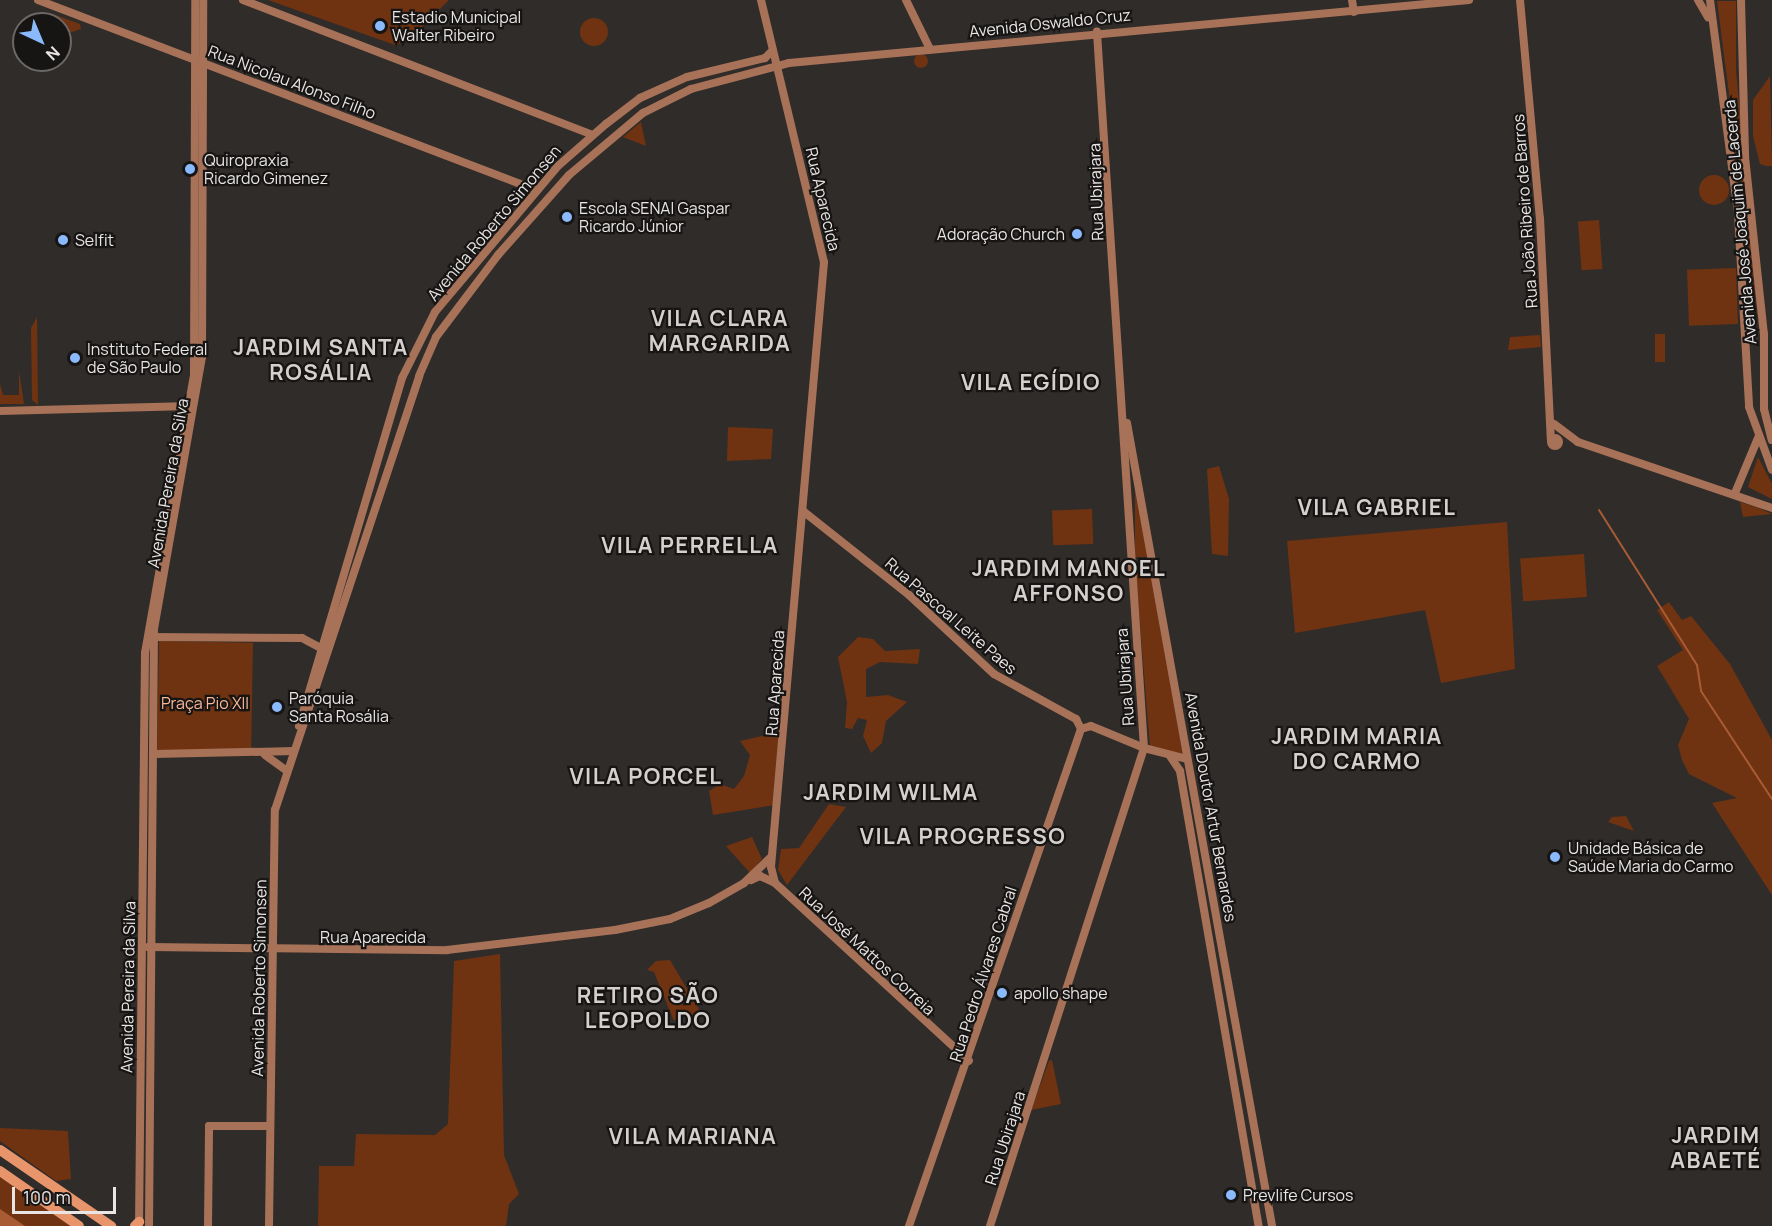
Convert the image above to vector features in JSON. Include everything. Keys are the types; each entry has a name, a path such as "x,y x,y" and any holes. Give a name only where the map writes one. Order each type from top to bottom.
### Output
{"highway":[{"path":"0,1150 111,1226"},
{"path":"0,1171 79,1226"}],"main road":[{"name":"Rua Nicolau Alonso Filho","path":"38,0 536,190"},
{"name":"Avenida Pereira da Silva","path":"140,1225 144,748 151,637 195,355 195,0"},
{"name":"Avenida Pereira da Silva","path":"140,1225 151,947 154,754 151,637 197,401 202,357 203,0"},
{"path":"243,0 592,135"},
{"name":"Rua Aparecida","path":"142,948 447,950 615,930 685,914 744,883 774,853 824,262 761,0"},
{"path":"906,0 930,49"},
{"path":"1352,0 1354,12"},
{"name":"Avenida Oswaldo Cruz","path":"778,67 1097,32 1354,12 1469,0"},
{"name":"Rua João Ribeiro de Barros","path":"1520,0 1554,442 1578,442 1747,497 1772,508"},
{"path":"1698,0 1712,26"},
{"name":"Avenida José Joaquim de Lacerda","path":"1710,0 1734,166 1749,407 1758,438 1772,470"},
{"name":"Avenida José Joaquim de Lacerda","path":"1741,0 1745,157 1764,334 1764,409 1772,440"},
{"name":"Rua Ubirajara","path":"990,1226 1144,748 1097,32"},
{"path":"180,53 195,44"},
{"name":"Avenida Roberto Simonsen","path":"269,1226 275,810 294,751 342,570 402,378 435,312 536,190 592,135 640,98 703,72 765,58 773,50"},
{"name":"Avenida Roberto Simonsen","path":"298,735 309,710 419,376 449,317 498,255 569,175 643,112 691,89 778,67"},
{"name":"Avenida Doutor Artur Bernardes","path":"1120,392 1272,1226"},
{"path":"0,411 188,408 197,401"},
{"name":"Rua João Ribeiro de Barros","path":"1552,420 1578,442"},
{"path":"1735,493 1745,476 1758,438"},
{"path":"1745,476 1747,497"},
{"name":"Rua Pascoal Leite Paes","path":"803,511 909,595 994,674 1076,719 1081,729"},
{"path":"342,570 344,599"},
{"path":"151,637 302,638 321,634 330,618"},
{"path":"330,618 331,640"},
{"path":"302,638 321,648 309,710"},
{"path":"1081,729 1091,726 1144,748 1188,759"},
{"name":"Rua Pedro Álvares Cabral","path":"909,1226 969,1062 1081,729"},
{"path":"144,748 154,754 294,751"},
{"path":"255,753 272,757 287,771"},
{"name":"Avenida Doutor Artur Bernardes","path":"1170,756 1180,771 1259,1226"},
{"name":"Rua José Mattos Correia","path":"774,853 775,883"},
{"name":"Rua José Mattos Correia","path":"744,883 760,876 775,883 969,1062"},
{"path":"208,1226 209,1126 270,1126"}],"green space":[{"name":"Estadio Municipal Walter Ribeiro","path":"268,0 449,0 408,41 395,45"},
{"path":"1717,1 1736,1 1736,70 1760,332"},
{"path":"594,18 604,22 608,32 604,42 594,46 584,42 580,32 584,22"},
{"path":"72,21 80,24 81,29 72,32"},
{"path":"921,54 926,56 928,61 926,66 921,68 916,66 914,61 916,56"},
{"path":"1770,76 1772,166 1766,166 1760,164 1753,136 1753,100"},
{"path":"641,122 646,146 623,137"},
{"path":"1714,175 1725,179 1729,190 1725,201 1714,205 1703,201 1699,190 1703,179"},
{"path":"1599,220 1602,269 1581,270 1578,221"},
{"path":"1736,268 1738,324 1689,326 1687,270"},
{"path":"37,317 38,405 32,400 31,328"},
{"path":"1655,334 1665,334 1665,362 1655,362"},
{"path":"1540,335 1541,347 1508,350 1510,337"},
{"path":"19,371 24,404 0,404 0,384 3,395 19,395"},
{"path":"728,427 773,429 771,459 727,461"},
{"path":"1758,457 1772,484 1772,499 1748,487"},
{"path":"1219,466 1229,499 1228,556 1212,554 1207,469"},
{"path":"1135,481 1149,557 1135,557"},
{"path":"1740,502 1756,507 1772,514 1743,517"},
{"path":"1092,509 1093,544 1053,545 1052,510"},
{"path":"1507,522 1515,669 1441,683 1425,610 1295,633 1287,541"},
{"path":"1584,554 1587,597 1523,601 1520,558"},
{"path":"1151,573 1183,754 1150,747 1136,574"},
{"path":"1669,602 1682,620 1691,616 1730,664 1772,740 1772,895 1712,803 1737,798 1689,774 1682,760 1678,745 1689,719 1657,666 1683,650 1657,610"},
{"path":"858,637 873,639 885,651 920,649 918,664 880,662 866,669 866,697 888,695 907,702 886,721 882,743 871,753 863,736 867,720 858,718 852,729 845,728 847,702 838,657"},
{"name":"Praça Pio XII","path":"159,641 253,643 251,752 157,750"},
{"path":"780,732 775,805 713,815 709,791 720,784 734,789 744,776 750,755 740,741"},
{"path":"829,804 846,807 787,885 778,870 781,849 799,848"},
{"path":"1626,816 1634,831 1608,822 1612,817"},
{"path":"752,837 762,859 750,873 726,846"},
{"path":"500,954 504,1155 519,1194 509,1204 506,1226 318,1226 319,1166 354,1166 356,1134 435,1135 448,1124 454,961"},
{"path":"670,960 700,1011 695,1017 683,1011 674,1021 654,972 647,970 656,961"},
{"path":"1052,1060 1061,1104 1031,1110 1049,1061"},
{"path":"0,1128 68,1131 71,1179 56,1181 0,1141"},
{"path":"0,1177 71,1226 0,1226"}],"shaded area":[{"path":"0,1209 25,1226 0,1226"}],"waterway":[{"path":"1599,510 1697,665 1701,691 1772,799"}],"place":[{"name":"Estadio Municipal Walter Ribeiro","path":"380,26"},
{"name":"Quiropraxia Ricardo Gimenez","path":"190,169"},
{"name":"Escola SENAI Gaspar Ricardo Júnior","path":"567,217"},
{"name":"Adoração Church","path":"1077,234"},
{"name":"Selfit","path":"63,240"},
{"name":"Instituto Federal de São Paulo","path":"75,358"},
{"name":"Paróquia Santa Rosália","path":"277,707"},
{"name":"Unidade Básica de Saúde Maria do Carmo","path":"1555,857"},
{"name":"apollo shape","path":"1002,993"},
{"name":"Prevlife Cursos","path":"1231,1195"}],"district":[{"name":"VILA CLARA MARGARIDA","path":"720,330"},
{"name":"JARDIM SANTA ROSÁLIA","path":"321,360"},
{"name":"VILA EGÍDIO","path":"1031,383"},
{"name":"VILA GABRIEL","path":"1377,508"},
{"name":"VILA PERRELLA","path":"690,546"},
{"name":"JARDIM MANOEL AFFONSO","path":"1069,580"},
{"name":"JARDIM MARIA DO CARMO","path":"1357,748"},
{"name":"VILA PORCEL","path":"646,777"},
{"name":"JARDIM WILMA","path":"891,793"},
{"name":"VILA PROGRESSO","path":"963,837"},
{"name":"RETIRO SÃO LEOPOLDO","path":"648,1008"},
{"name":"VILA MARIANA","path":"693,1137"},
{"name":"JARDIM ABAETÉ","path":"1716,1148"}]}
